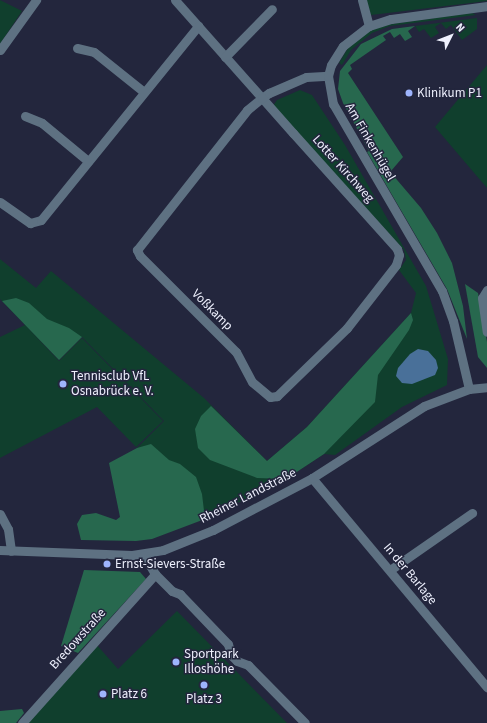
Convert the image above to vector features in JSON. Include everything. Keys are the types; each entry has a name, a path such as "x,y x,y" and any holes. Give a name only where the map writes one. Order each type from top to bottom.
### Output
{"street":[{"path":"0,50 36,0"},
{"name":"Lotter Kirchweg","path":"175,0 396,249 399,261"},
{"path":"362,0 369,26"},
{"path":"262,98 306,77 328,76 331,65 343,46 369,26 391,19 487,6"},
{"path":"225,57 272,8"},
{"path":"0,202 30,224 41,220 88,160 198,26"},
{"path":"77,48 94,52 144,92"},
{"name":"Am Finkenhügel","path":"328,76 333,104 442,291 455,328 469,389"},
{"name":"Voßkamp","path":"262,98 247,110 139,245 137,250 140,256 236,352 252,382 270,398 277,396 347,328 399,261"},
{"path":"25,116 42,124 88,160"},
{"path":"487,290 482,298 487,332"},
{"name":"Rheiner Landstraße","path":"0,550 144,555 163,550 213,530 312,478 403,417 424,406 469,389 487,387"},
{"name":"In der Barlage","path":"312,478 486,683"},
{"path":"0,514 8,529 11,551"},
{"path":"390,570 472,514"},
{"path":"144,555 155,574 172,591 180,594 228,644 231,655 237,661 248,665 305,723"},
{"name":"Bredowstraße","path":"22,723 155,574"}],"green space":[{"path":"0,0 22,11 0,44"},
{"path":"366,0 487,0 487,1 371,15"},
{"path":"472,13 476,15 390,26 372,33 351,50 342,65 339,63 348,48 371,30 391,24"},
{"path":"477,18 477,29 462,40 451,25 446,29 441,23 435,27 439,33 431,38 424,29 419,32 415,26"},
{"path":"415,26 408,31 412,37 405,41 400,34 394,38 390,32 383,36 386,40 350,65 352,69 348,73 403,157 391,171 392,174 421,208 437,233 452,263 463,306 467,339 447,289 367,152 369,151 343,103 338,89 340,71 361,44 392,29"},
{"path":"487,65 487,188 435,127"},
{"path":"300,90 312,95 345,145 426,286 448,359 447,385 402,407 335,455 324,454 286,479 205,519 137,448 164,421 82,337 59,360 0,299 0,259 36,288 51,271 204,398 267,461 307,427 411,313 416,293 399,270 406,260 404,250 273,106 277,100"},
{"path":"465,284 478,293 487,342 487,368 478,357"},
{"path":"16,298 29,303 47,319 69,328 82,337 59,360 2,301"},
{"path":"411,313 413,320 409,330 378,375 375,402 324,454 286,479 257,478 210,460 198,448 195,429 201,416 211,406 267,461 307,427"},
{"name":"Tennisclub VfL Osnabrück e. V.","path":"25,325 59,361 82,338 163,421 136,447 97,407 0,458 0,337"},
{"path":"151,444 169,460 180,464 196,477 202,494 205,519 152,539 136,541 81,540 77,524 82,515 96,513 116,520 120,517 109,463 137,448"},
{"path":"84,570 140,572 146,579 78,653 61,646"},
{"name":"Sportpark Illoshöhe","path":"177,611 287,723 27,723 96,644 118,669"},
{"path":"22,709 24,713 16,723 0,723 0,711"}],"water":[{"path":"418,349 428,351 436,360 438,368 435,375 412,384 402,383 396,376 398,368 410,354"}],"place":[{"name":"Klinikum P1","path":"409,93"},
{"name":"Tennisclub VfL Osnabrück e. V.","path":"63,384"},
{"name":"Ernst-Sievers-Straße","path":"107,564"},
{"name":"Sportpark Illoshöhe","path":"176,662"},
{"name":"Platz 3","path":"204,685"},
{"name":"Platz 6","path":"103,694"}]}
